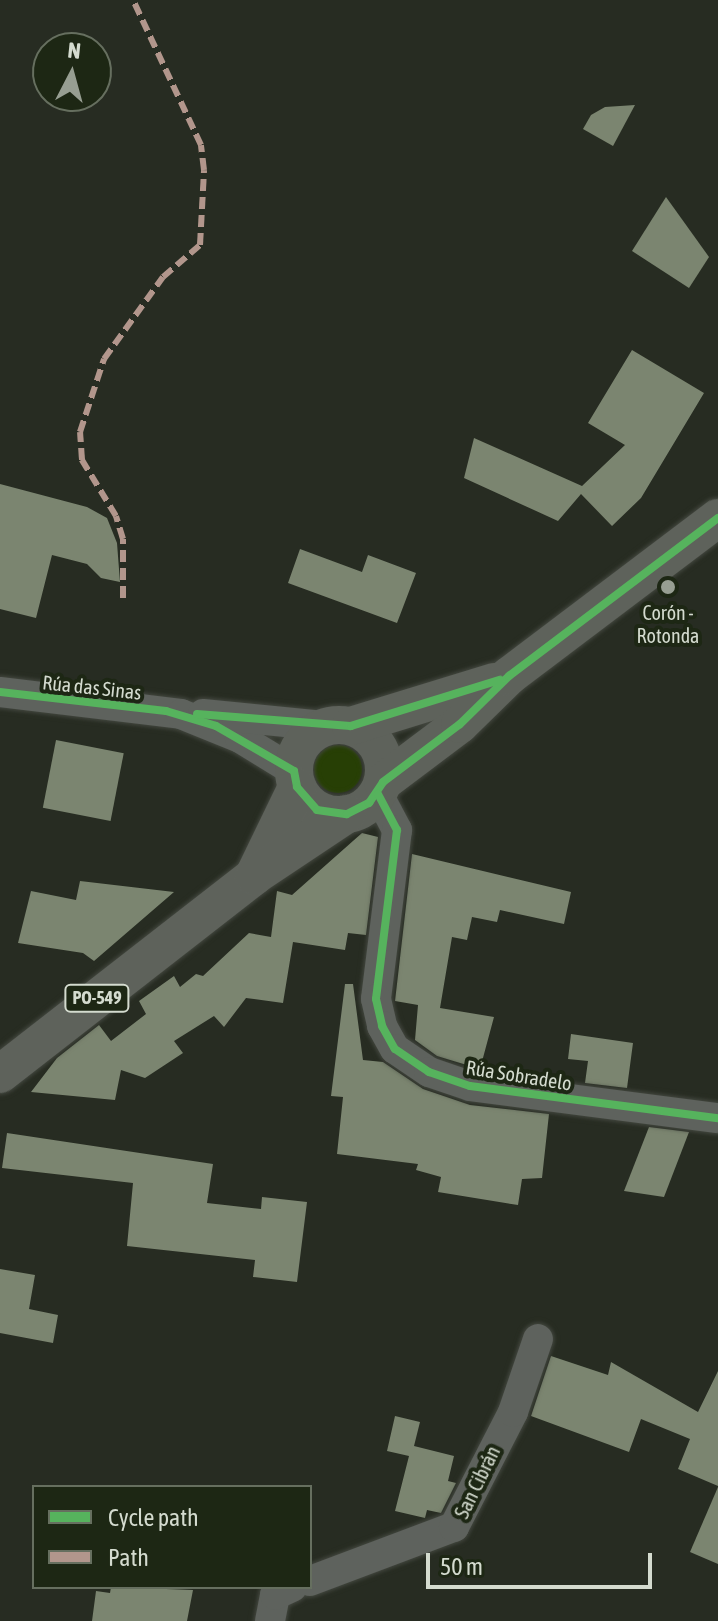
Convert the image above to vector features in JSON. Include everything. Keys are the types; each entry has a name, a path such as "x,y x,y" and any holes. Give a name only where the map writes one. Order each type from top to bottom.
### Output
{"main road":[{"name":"PO-549","path":"0,1074 254,876 369,796 460,724 509,676 718,518"},
{"name":"PO-549","path":"254,876 295,779 303,746 339,726 413,711 509,676"},
{"path":"295,779 317,810 369,796 384,768 374,741 339,726"}],"street":[{"name":"Rúa das Sinas","path":"0,692 181,714 339,726"},
{"name":"Rúa das Sinas","path":"181,714 240,738 295,779"},
{"name":"Rúa Sobradelo","path":"369,796 397,830 376,999 382,1026 395,1049 429,1072 470,1086 718,1118"},
{"name":"San Cibrán","path":"312,1580 454,1527 513,1412 538,1339"},
{"path":"270,1621 275,1595 288,1589"}],"green space":[{"path":"338,745 355,752 362,769 355,786 338,793 321,786 314,769 321,752"}],"building":[{"path":"635,105 613,146 583,129 591,115 605,107"},
{"path":"666,197 709,257 689,288 632,251"},
{"path":"632,350 704,393 641,498 612,526 581,494 558,521 464,478 474,438 582,486 625,445 588,423"},
{"path":"0,484 87,507 107,518 117,543 120,582 101,578 87,564 52,555 36,618 0,609"},
{"path":"300,549 362,572 368,555 416,573 397,623 288,583"},
{"path":"56,740 124,753 111,821 43,808"},
{"path":"362,833 378,837 366,935 348,933 345,950 293,942 283,1003 246,998 224,1027 214,1016 174,1041 183,1053 145,1078 121,1070 115,1100 31,1092 57,1058 99,1025 111,1041 146,1014 139,1001 174,976 180,987 196,974 203,976 249,933 271,937 277,891 292,895"},
{"path":"412,854 571,892 564,924 500,910 497,922 472,917 467,940 452,937 440,1008 494,1017 480,1069 437,1056 415,1040 418,1005 395,1001"},
{"path":"80,881 174,892 94,961 83,953 18,943 31,891 76,900"},
{"path":"345,984 353,984 363,1060 383,1062 423,1089 470,1105 549,1114 542,1178 522,1179 518,1205 438,1192 441,1177 416,1170 418,1164 337,1154 343,1097 331,1096"},
{"path":"571,1034 633,1043 627,1088 585,1083 588,1061 568,1059"},
{"path":"649,1127 689,1132 664,1197 624,1191"},
{"path":"7,1133 213,1164 207,1203 261,1209 262,1197 307,1202 297,1282 253,1277 255,1260 127,1246 133,1183 2,1168"},
{"path":"0,1269 35,1275 29,1309 58,1315 53,1343 0,1333"},
{"path":"551,1356 608,1375 611,1362 698,1412 718,1371 718,1486 678,1469 690,1439 641,1419 629,1452 531,1416"},
{"path":"395,1416 420,1422 414,1446 454,1456 448,1481 456,1483 441,1513 427,1510 425,1518 395,1511 409,1456 387,1451"},
{"path":"718,1487 718,1564 690,1552"},
{"path":"111,1589 193,1590 187,1621 92,1621 96,1591 110,1593"}],"marked path":[{"path":"123,598 123,539 116,516 82,460 80,432 104,359 163,277 200,245 204,170 201,145 133,0"}],"cycle path":[{"path":"0,692 166,711 216,726 294,771 297,787 317,810 347,814 369,803 383,782 460,724 509,676 718,518"},
{"path":"197,714 351,726 500,680"},
{"path":"378,794 397,830 376,999 382,1026 395,1049 429,1072 470,1086 718,1118"}],"place":[{"name":"Corón - Rotonda","path":"668,587"}]}
